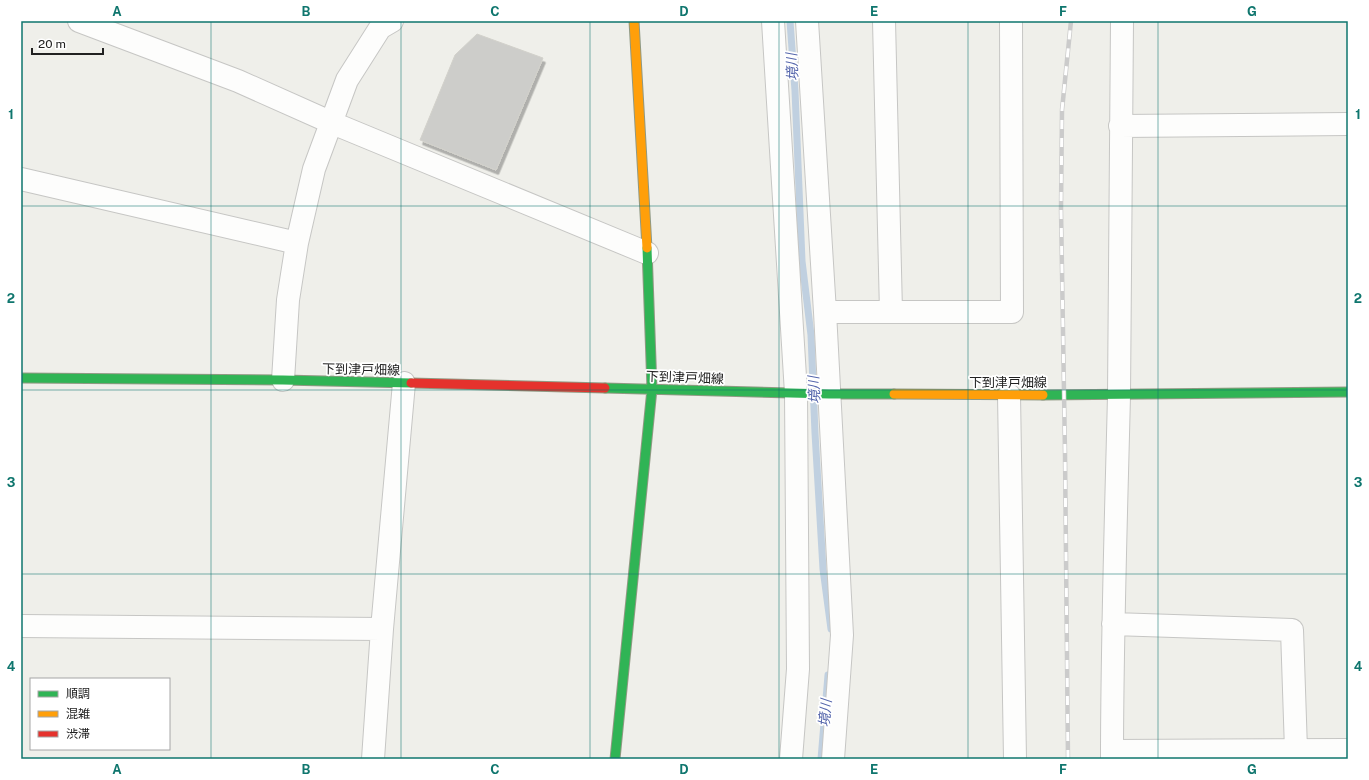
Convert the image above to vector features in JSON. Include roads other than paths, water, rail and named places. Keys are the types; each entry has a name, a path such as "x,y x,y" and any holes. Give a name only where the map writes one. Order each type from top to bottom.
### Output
{"main road":[{"path":"615,759 652,389 647,253 634,21"},
{"name":"下到津戸畑線","path":"21,378 283,380 829,394 1009,395 1348,392"}],"street":[{"path":"79,21 238,81 330,122 647,253"},
{"path":"772,21 796,393 798,669 791,759"},
{"path":"807,21 825,312 842,635 833,759"},
{"path":"884,21 891,312"},
{"path":"825,312 1012,312 1011,21"},
{"path":"1122,21 1119,394 1113,624 1112,755 1348,750"},
{"path":"283,380 288,300 297,243 314,169 330,122 347,80 383,23"},
{"path":"1120,126 1348,124"},
{"path":"21,179 297,243"},
{"path":"373,759 382,629 404,383"},
{"path":"1009,395 1015,759"},
{"path":"1113,624 1292,630 1296,750"},
{"path":"21,626 382,629"}],"waterway":[{"name":"境川","path":"790,21 795,91 802,261 811,335 823,569 831,629"},
{"name":"境川","path":"821,759 828,675"}],"railway":[{"path":"1068,759 1061,209 1062,110 1071,21"}]}
